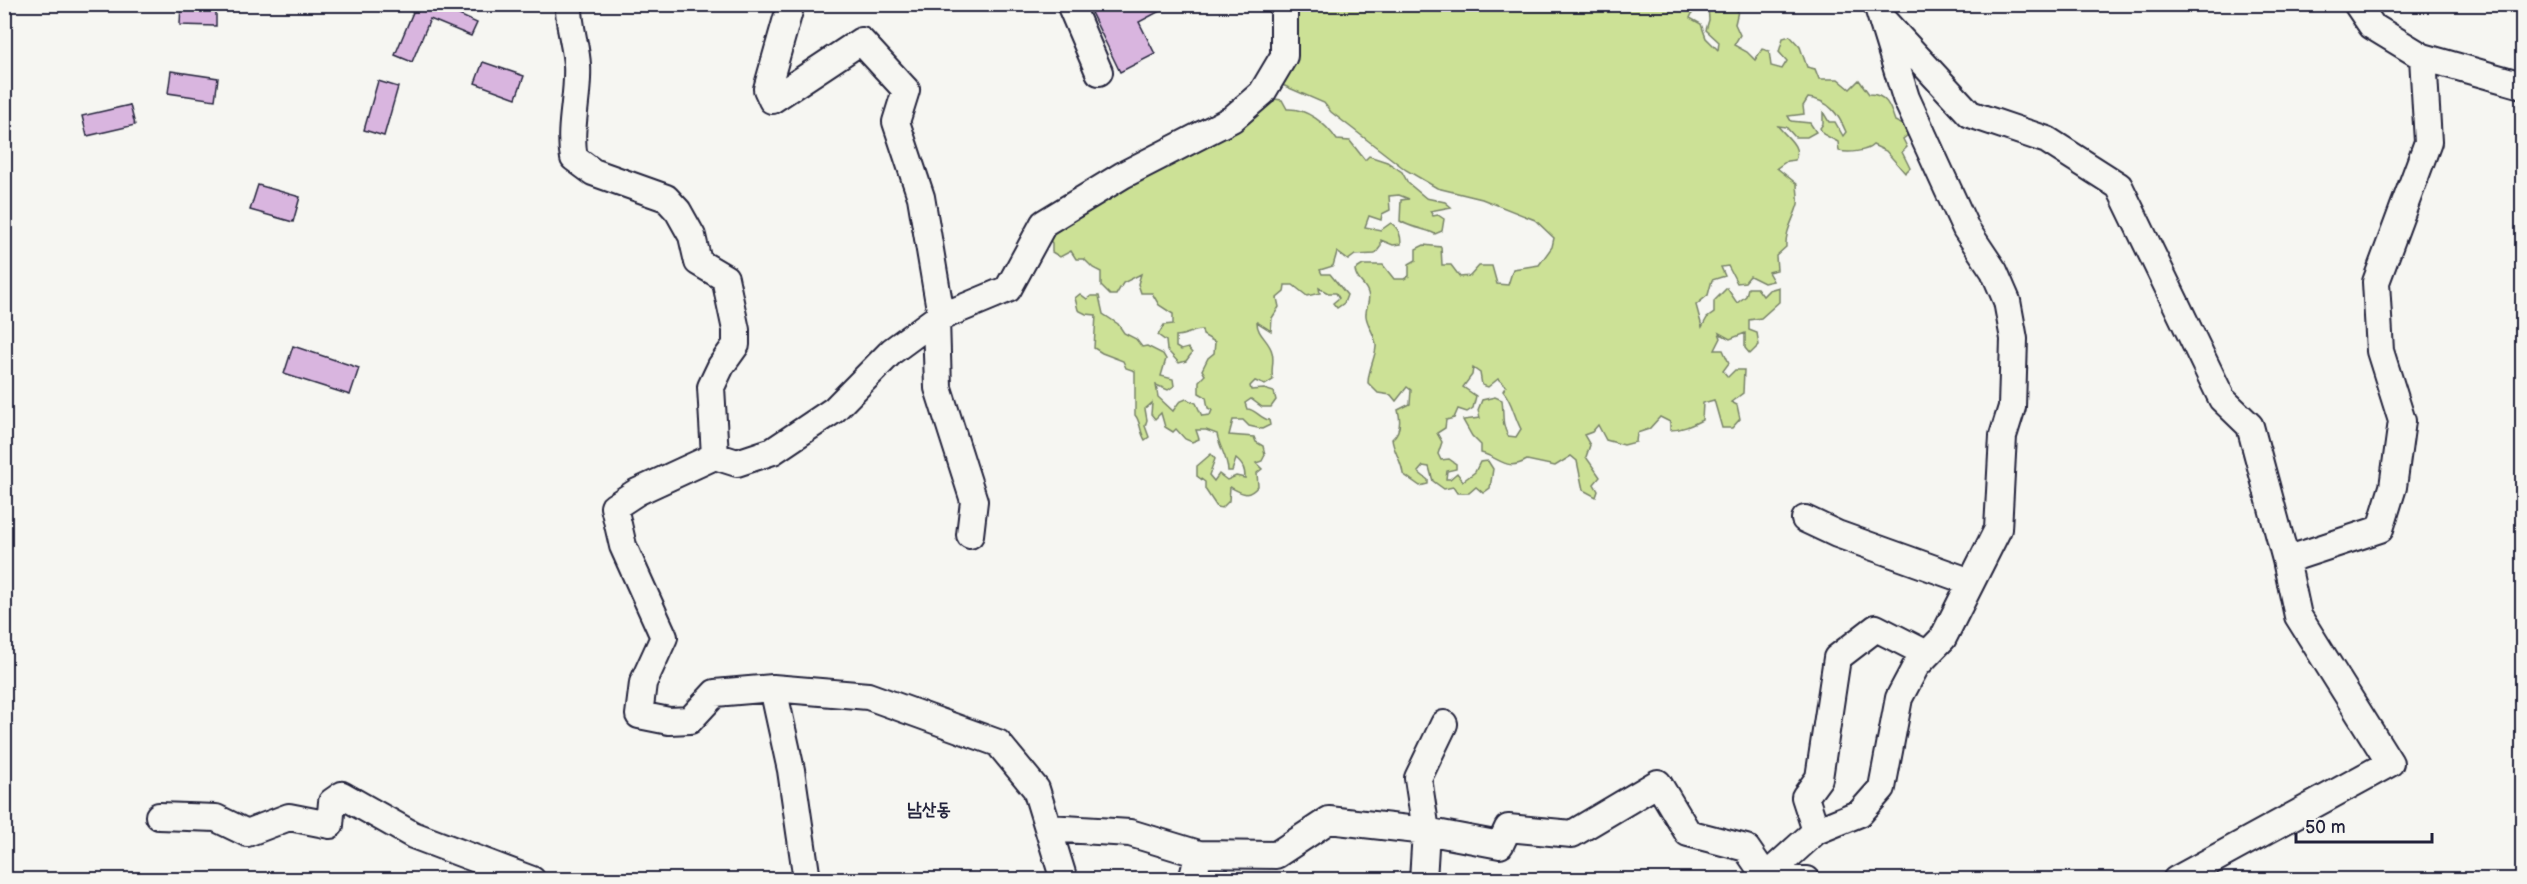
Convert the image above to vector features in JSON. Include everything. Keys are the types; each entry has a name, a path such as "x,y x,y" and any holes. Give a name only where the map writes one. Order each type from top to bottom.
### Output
{"street":[{"path":"569,4 577,63 578,95 571,141 574,158 593,172 666,198 678,211 692,236 698,262 725,278 736,330 736,345 721,366 711,387 715,456"},
{"path":"792,4 766,89 772,100 861,41 906,90 896,122 921,197 941,315 892,351 834,410 773,451 737,463 715,456 637,492 614,507 623,546 664,637 643,683 639,715 669,721 690,720 715,693 773,688 868,696 998,743 1036,789 1064,879"},
{"path":"1070,4 1099,72"},
{"path":"936,319 1008,289 1044,223 1123,175 1232,119 1262,93 1284,56 1284,11 1281,4"},
{"path":"2357,4 2373,26 2423,57 2523,85"},
{"path":"1880,13 1970,114 2047,140 2119,186 2222,399 2250,426 2286,560 2298,616 2391,763 2176,879"},
{"path":"1764,878 1816,831 1860,813 1882,788 1899,698 1916,666 1943,638 1998,529 2003,435 2012,407 2014,339 2007,301 1995,271 1966,229 1906,98 1880,13"},
{"path":"2286,560 2380,529 2393,487 2402,421 2380,351 2376,282 2428,142 2423,57"},
{"path":"936,319 938,388 974,501 970,535"},
{"path":"1805,519 1837,534 1971,582"},
{"path":"1816,831 1805,797 1819,778 1837,658 1876,628 1927,654"},
{"path":"773,688 791,770 807,879"},
{"path":"1423,879 1426,831 1418,778 1444,724"},
{"path":"1048,828 1130,833 1199,854 1276,855 1329,820 1426,831 1500,845 1508,828 1572,834 1659,783 1688,833 1746,848 1764,878"},
{"path":"159,816 216,819 247,833 290,817 330,825 332,802 342,795 413,835 532,879"},
{"path":"1192,879 1199,854"},
{"path":"1764,878 1808,879"}],"green space":[{"path":"1297,5 1696,5 1690,18 1701,24 1706,38 1718,50 1719,42 1706,30 1709,20 1708,5 1731,7 1738,11 1735,24 1740,35 1734,45 1747,52 1755,60 1762,49 1769,51 1771,66 1782,69 1787,61 1779,52 1783,38 1790,36 1800,47 1807,67 1815,69 1819,79 1838,79 1850,89 1859,80 1869,94 1880,96 1889,106 1895,121 1907,127 1908,135 1903,139 1907,147 1902,152 1910,168 1905,173 1886,151 1873,145 1857,151 1839,151 1838,142 1823,134 1820,128 1823,124 1823,112 1829,122 1835,122 1843,136 1846,132 1832,109 1815,99 1808,98 1803,106 1804,114 1788,116 1791,121 1810,123 1816,132 1807,137 1795,137 1786,127 1778,126 1795,146 1797,155 1795,160 1787,161 1777,168 1797,184 1798,202 1788,230 1786,247 1776,256 1777,270 1768,272 1773,281 1764,283 1750,276 1745,282 1737,283 1728,266 1721,267 1725,276 1712,280 1708,295 1696,305 1702,327 1707,318 1714,313 1714,301 1727,288 1737,303 1746,296 1748,288 1757,288 1763,296 1769,290 1779,287 1779,302 1761,318 1749,320 1749,330 1757,333 1759,345 1750,354 1745,348 1745,333 1730,339 1719,333 1721,338 1715,350 1723,350 1729,363 1723,371 1728,377 1735,370 1744,370 1743,393 1731,402 1737,405 1740,419 1732,428 1722,428 1714,400 1703,403 1702,420 1683,428 1670,430 1670,422 1660,417 1649,429 1637,433 1636,442 1624,445 1606,440 1598,425 1592,432 1584,435 1590,445 1586,457 1600,477 1594,484 1598,491 1596,497 1583,490 1577,461 1571,456 1555,466 1527,460 1514,465 1481,453 1481,445 1472,436 1463,420 1480,418 1478,410 1482,400 1495,397 1502,400 1504,423 1508,436 1516,437 1521,429 1509,399 1503,391 1506,386 1498,379 1488,387 1482,385 1480,373 1473,368 1472,375 1463,387 1476,396 1473,408 1467,412 1458,409 1454,418 1446,420 1445,428 1437,433 1442,442 1438,454 1441,460 1449,459 1456,464 1456,469 1447,471 1446,479 1450,479 1457,473 1463,481 1475,472 1480,462 1488,461 1493,469 1490,488 1483,493 1476,487 1469,493 1457,493 1453,487 1444,489 1433,481 1429,467 1423,466 1418,472 1428,480 1428,484 1420,486 1403,474 1392,439 1400,426 1398,410 1410,404 1411,390 1407,387 1396,401 1391,395 1378,393 1368,383 1376,343 1366,316 1368,293 1355,270 1363,265 1383,265 1394,279 1404,279 1409,276 1409,264 1416,260 1416,249 1424,245 1441,247 1442,265 1451,265 1460,277 1470,276 1479,266 1492,266 1497,284 1508,285 1513,269 1539,265 1552,247 1554,238 1535,220 1482,199 1437,188 1406,170 1331,112 1324,103 1280,84 1289,47 1298,35 1294,9"},
{"path":"1271,94 1275,99 1282,100 1287,109 1302,111 1315,118 1337,140 1350,141 1365,160 1369,156 1387,162 1402,172 1408,183 1426,198 1445,202 1451,207 1430,211 1433,216 1438,215 1444,219 1442,231 1435,234 1400,221 1401,200 1409,199 1399,195 1389,196 1390,210 1382,214 1381,220 1369,216 1365,227 1381,230 1391,223 1399,232 1401,244 1393,245 1381,240 1381,246 1375,254 1355,255 1348,260 1337,252 1333,266 1320,270 1322,274 1330,274 1347,295 1344,303 1337,308 1333,303 1339,298 1336,293 1328,293 1319,288 1320,293 1307,296 1293,285 1285,285 1284,292 1277,298 1279,307 1272,318 1271,331 1257,322 1272,352 1273,380 1265,385 1255,381 1250,386 1251,390 1264,389 1274,392 1276,400 1271,407 1262,407 1251,399 1245,403 1247,409 1269,420 1270,425 1262,429 1249,426 1243,420 1233,420 1229,435 1254,437 1256,442 1263,446 1265,455 1262,461 1256,463 1262,469 1257,473 1258,486 1245,494 1230,487 1229,501 1222,508 1217,507 1205,489 1205,482 1197,476 1197,466 1211,454 1215,459 1209,475 1214,481 1219,474 1227,480 1236,476 1245,478 1242,465 1236,459 1232,471 1228,471 1217,434 1206,430 1196,430 1199,439 1192,442 1185,439 1176,429 1173,432 1165,427 1161,413 1155,419 1151,414 1152,403 1145,409 1147,420 1145,426 1149,437 1145,440 1135,415 1135,371 1126,368 1123,361 1094,348 1096,315 1078,310 1075,298 1080,294 1087,299 1091,296 1099,296 1103,314 1118,324 1124,333 1136,339 1142,347 1147,346 1163,354 1166,359 1161,376 1173,379 1174,386 1168,390 1156,385 1158,397 1173,411 1179,402 1186,399 1196,403 1202,416 1210,415 1212,410 1208,408 1206,397 1199,393 1199,381 1205,375 1202,370 1208,358 1214,353 1215,342 1203,335 1202,330 1176,336 1176,347 1181,350 1188,348 1192,353 1186,361 1179,363 1167,350 1166,341 1158,335 1164,325 1173,324 1173,314 1159,305 1152,293 1141,293 1138,284 1141,274 1123,283 1116,295 1110,295 1101,286 1101,272 1084,259 1076,259 1071,251 1060,257 1052,252 1048,228"}],"building":[{"path":"181,4 216,4 216,26 180,25"},
{"path":"396,4 435,4 477,23 471,36 430,19 412,62 395,55 413,12"},
{"path":"1087,4 1173,4 1139,22 1155,54 1120,72"},
{"path":"483,62 524,76 516,98 475,83"},
{"path":"171,71 218,78 215,100 168,93"},
{"path":"378,81 398,87 384,136 364,130"},
{"path":"130,105 135,125 87,136 82,116"},
{"path":"258,185 300,197 293,222 250,210"},
{"path":"293,346 359,368 350,395 284,374"}],"district":[{"name":"남산동","path":"929,809"}]}
